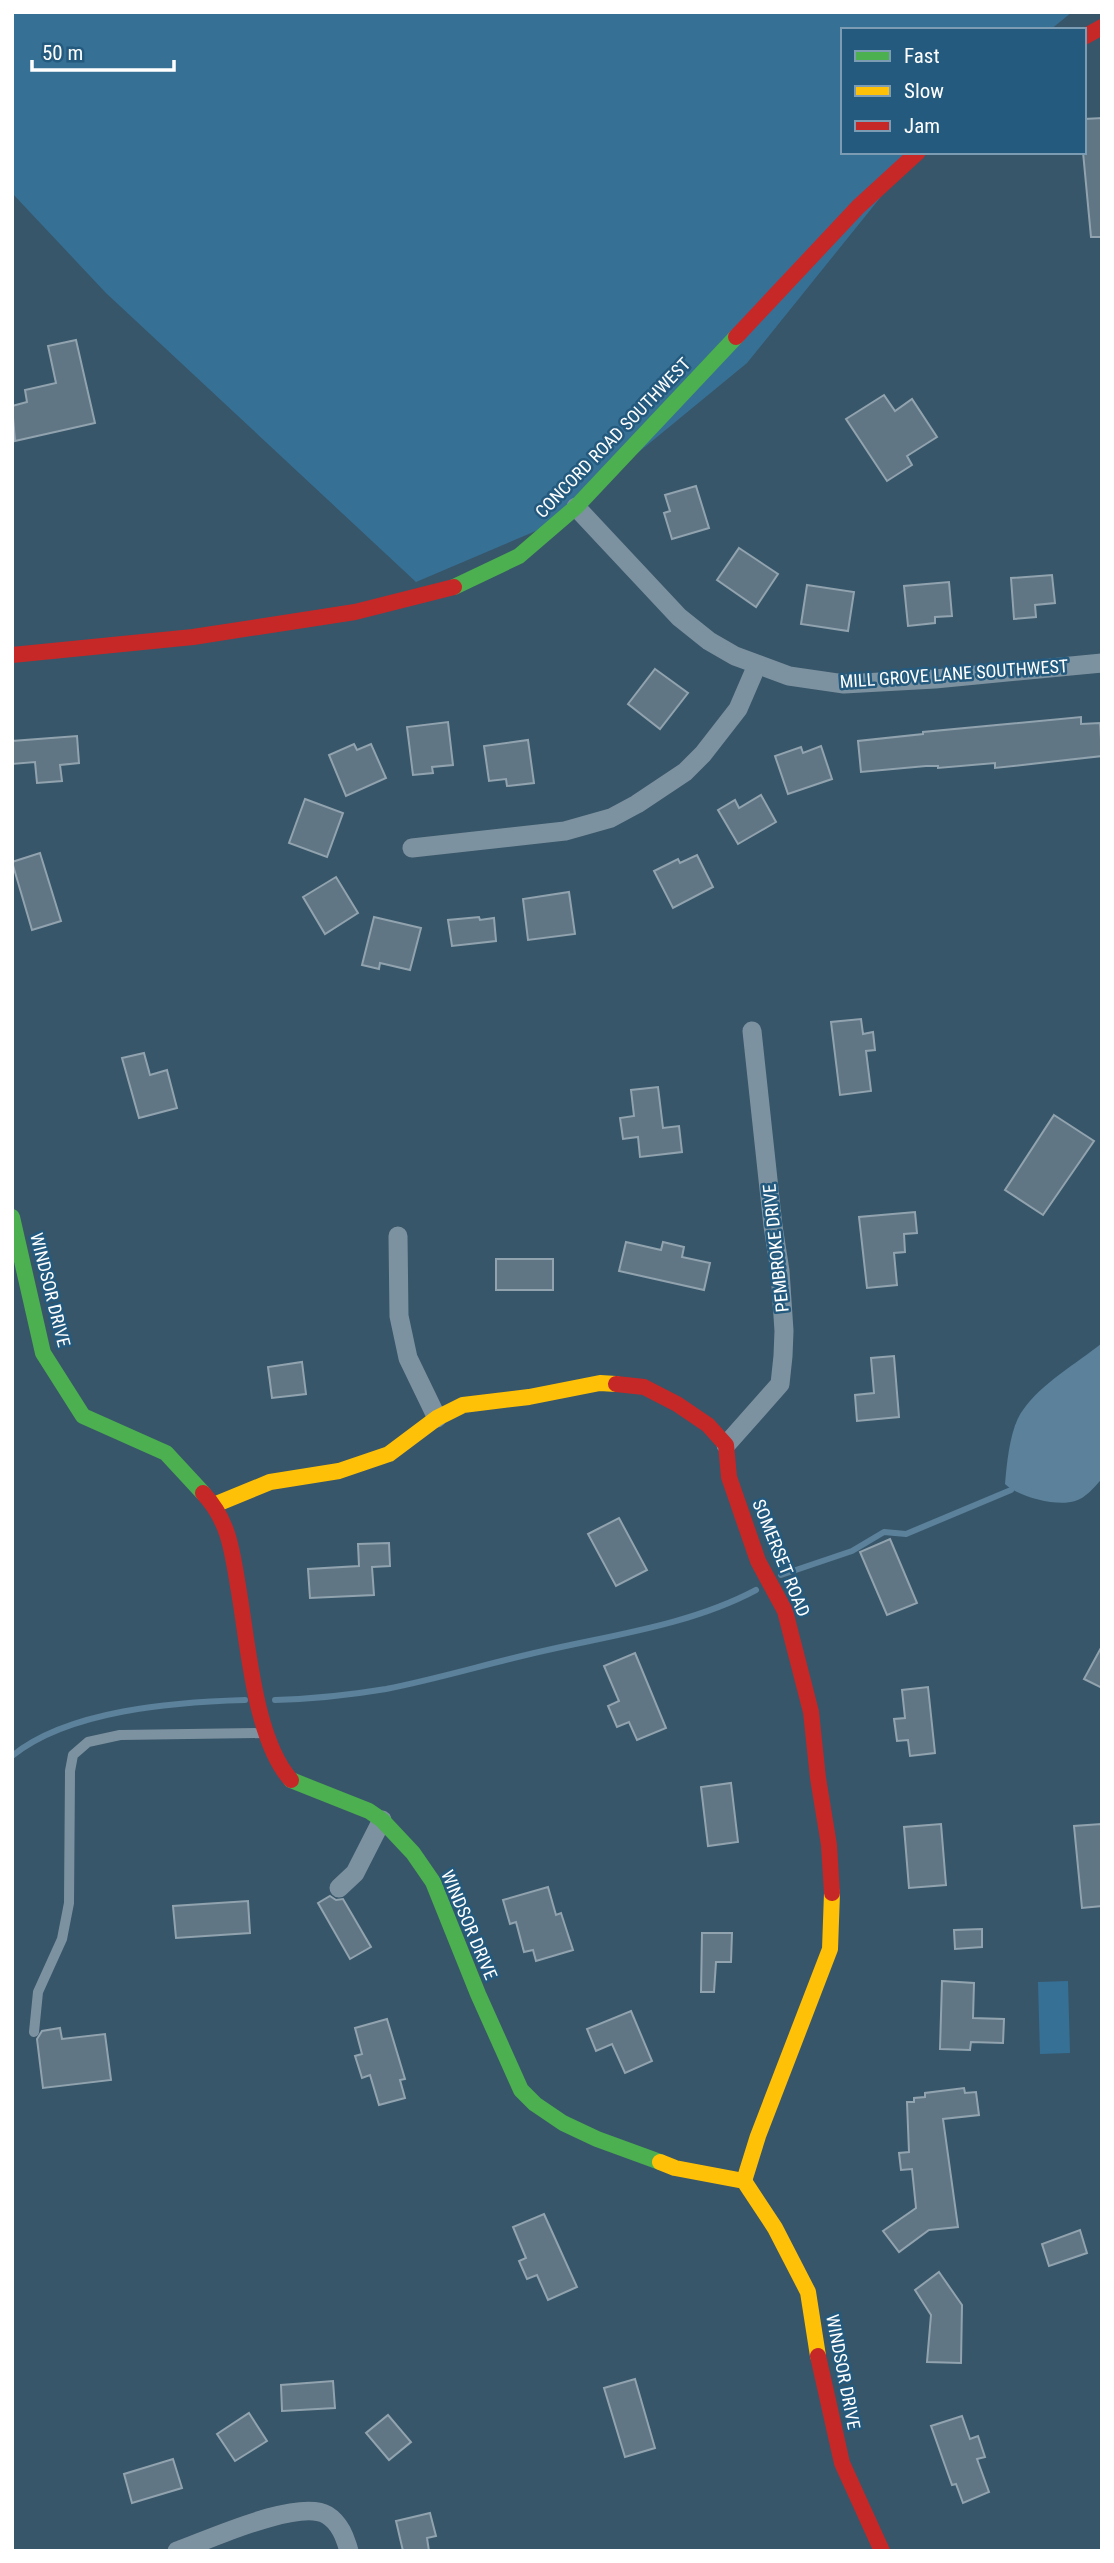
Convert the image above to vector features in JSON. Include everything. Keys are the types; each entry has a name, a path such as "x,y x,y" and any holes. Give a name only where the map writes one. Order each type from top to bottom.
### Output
{"street":[{"path":"1086,36 1102,27"},
{"name":"CONCORD ROAD SOUTHWEST","path":"12,655 112,647 355,612 464,584 503,565 538,540 576,507 858,207 916,154"},
{"name":"MILL GROVE LANE SOUTHWEST","path":"576,507 679,617 709,641 735,656 789,676 844,684 935,679 1102,663"},
{"path":"412,848 565,831 619,813 662,789 703,754 738,709 757,665"},
{"name":"PEMBROKE DRIVE","path":"726,1445 780,1384 783,1356 780,1271 752,1031"},
{"name":"WINDSOR DRIVE","path":"12,1217 43,1353 83,1416 166,1453 215,1505 230,1537 260,1709 272,1750 283,1771 294,1783 369,1811 382,1820 414,1853 433,1882 478,1994 521,2090 535,2104 563,2123 597,2139 675,2168 744,2181 775,2228 808,2292 822,2380 842,2463 882,2551"},
{"path":"398,1236 399,1316 408,1358 437,1418"},
{"path":"215,1505 270,1482 339,1471 389,1454 437,1418 463,1405 529,1397 600,1383 644,1387 677,1404 708,1425 726,1445"},
{"name":"SOMERSET ROAD","path":"726,1445 729,1477 758,1561 785,1611 811,1712 818,1778 830,1845 832,1897 830,1949 758,2136 744,2181"},
{"path":"339,1888 355,1873 382,1820"},
{"path":"177,2551 274,2516 307,2511 326,2515 343,2532 349,2551"}],"lane":[{"path":"34,2032 38,1992 62,1939 69,1903 70,1772 73,1755 88,1742 120,1735 267,1733"}],"shaded area":[{"path":"12,12 1072,12 1052,28 841,28 841,154 915,154 747,363 550,525 416,582 106,293 12,193"},
{"path":"1102,1343 1102,1479 1083,1497 1067,1503 1038,1500 1011,1489 1005,1484 1008,1455 1015,1426 1023,1410 1049,1382"},
{"path":"1068,1981 1070,2053 1040,2054 1038,1982"}],"building":[{"path":"1102,118 1102,237 1091,237 1083,154 1086,154 1086,119"},
{"path":"76,340 95,423 15,441 12,406 27,402 25,390 56,383 48,346"},
{"path":"884,395 895,411 912,399 937,437 907,456 912,465 887,481 846,419"},
{"path":"696,486 709,528 672,539 664,513 670,511 665,495"},
{"path":"739,548 778,574 756,607 717,580"},
{"path":"1052,575 1055,603 1035,605 1036,617 1014,619 1011,578"},
{"path":"949,582 952,616 935,617 935,623 908,626 904,586"},
{"path":"807,585 854,592 848,631 801,624"},
{"path":"655,669 688,693 660,729 628,704"},
{"path":"1081,717 1081,724 1100,723 1102,756 995,768 995,763 861,772 858,741"},
{"path":"448,722 453,765 432,767 433,773 413,775 407,727"},
{"path":"77,736 79,763 60,765 62,781 37,783 35,762 12,764 12,741"},
{"path":"528,740 534,783 507,786 506,779 489,781 484,746"},
{"path":"354,744 357,750 371,744 386,778 346,796 329,755"},
{"path":"821,746 832,779 788,794 775,756 801,747 803,753"},
{"path":"761,795 776,822 738,844 718,810 735,800 739,808"},
{"path":"305,799 343,813 327,857 289,843"},
{"path":"40,853 61,921 32,930 12,862"},
{"path":"697,855 713,887 673,908 654,871 678,859 680,863"},
{"path":"336,877 358,913 325,934 303,897"},
{"path":"569,892 575,934 528,940 523,899"},
{"path":"374,917 421,928 410,970 380,963 379,969 362,965"},
{"path":"479,917 480,920 494,918 496,941 452,946 448,920"},
{"path":"861,1019 863,1034 873,1032 875,1050 866,1051 871,1091 840,1095 831,1022"},
{"path":"144,1053 150,1075 167,1070 177,1108 139,1118 122,1058"},
{"path":"658,1087 663,1128 679,1126 682,1152 640,1157 638,1137 623,1139 620,1118 634,1116 631,1090"},
{"path":"1054,1115 1094,1141 1043,1215 1005,1190"},
{"path":"915,1212 917,1233 904,1234 905,1252 894,1253 897,1285 867,1288 859,1217"},
{"path":"626,1242 661,1250 663,1242 684,1247 682,1257 710,1263 704,1290 619,1271"},
{"path":"496,1259 553,1259 553,1290 496,1290"},
{"path":"894,1356 899,1417 857,1421 855,1395 874,1393 871,1358"},
{"path":"302,1362 306,1394 272,1398 268,1367"},
{"path":"619,1518 647,1570 616,1586 588,1534"},
{"path":"890,1539 917,1603 887,1615 860,1552"},
{"path":"389,1543 390,1566 372,1567 374,1595 310,1598 308,1569 359,1566 358,1544"},
{"path":"1102,1646 1102,1688 1084,1679"},
{"path":"635,1653 666,1728 637,1740 629,1722 617,1727 608,1706 619,1701 604,1666"},
{"path":"928,1687 935,1753 910,1756 908,1740 897,1741 894,1719 905,1718 902,1690"},
{"path":"731,1783 738,1842 708,1846 701,1787"},
{"path":"941,1824 946,1885 909,1888 904,1827"},
{"path":"1101,1824 1102,1906 1082,1908 1074,1826"},
{"path":"548,1887 556,1915 561,1913 573,1950 536,1961 533,1950 524,1952 516,1922 510,1924 503,1900"},
{"path":"330,1896 336,1900 343,1899 371,1947 350,1959 318,1903"},
{"path":"248,1901 250,1933 176,1938 173,1906"},
{"path":"982,1929 982,1947 955,1949 954,1930"},
{"path":"702,1933 732,1933 731,1962 716,1962 714,1992 701,1992"},
{"path":"942,1981 974,1983 973,2018 1004,2019 1003,2043 971,2042 970,2050 940,2049"},
{"path":"631,2011 652,2061 625,2073 612,2044 596,2051 587,2029"},
{"path":"387,2019 405,2079 400,2080 405,2098 379,2105 370,2075 362,2078 355,2056 362,2054 355,2028"},
{"path":"60,2028 62,2039 105,2034 111,2080 43,2088 37,2039 42,2031"},
{"path":"964,2088 965,2093 976,2092 979,2115 943,2119 958,2227 929,2230 899,2252 883,2231 916,2208 912,2169 901,2170 899,2153 909,2152 907,2102 925,2097 925,2093"},
{"path":"544,2214 577,2287 548,2300 537,2275 527,2279 519,2261 526,2258 513,2227"},
{"path":"1080,2230 1087,2253 1049,2266 1042,2244"},
{"path":"939,2272 962,2305 961,2363 927,2362 931,2315 915,2290"},
{"path":"635,2379 655,2448 625,2457 604,2388"},
{"path":"333,2381 335,2408 282,2411 281,2385"},
{"path":"249,2413 267,2441 235,2461 217,2434"},
{"path":"388,2415 411,2442 389,2460 366,2433"},
{"path":"962,2416 970,2439 978,2436 985,2457 977,2459 989,2492 963,2503 956,2484 952,2485 931,2426"},
{"path":"173,2459 182,2488 132,2503 124,2474"},
{"path":"430,2513 436,2536 427,2538 429,2551 403,2551 396,2521"}],"waterway":[{"path":"781,1575 852,1551 884,1532 906,1534 1011,1490"},
{"path":"275,1700 345,1695 407,1685 682,1619 756,1590"},
{"path":"12,1756 35,1740 92,1719 155,1706 245,1700"}],"traffic: fast":[{"path":"454,587 519,556 576,507 736,337"},
{"path":"12,1217 43,1353 83,1416 166,1453 203,1493"},
{"path":"291,1780 369,1811 382,1820 413,1853 433,1882 478,1994 521,2090 535,2104 563,2123 597,2139 660,2162"}],"traffic: slow":[{"path":"214,1505 270,1482 339,1471 389,1454 437,1418 463,1405 529,1397 600,1383 616,1384"},
{"path":"744,2181 758,2136 830,1949 832,1893"},
{"path":"660,2162 675,2168 744,2181 775,2228 808,2292 818,2356"}],"traffic: jam":[{"path":"1086,36 1102,27"},
{"path":"736,337 858,207 916,154"},
{"path":"12,655 193,637 355,612 454,587"},
{"path":"616,1384 644,1387 677,1404 708,1425 726,1445 729,1477 758,1561 785,1611 811,1712 829,1845 832,1893"},
{"path":"203,1493 219,1514 228,1536 254,1688 269,1740 291,1780"},
{"path":"818,2356 842,2463 882,2551"}]}
